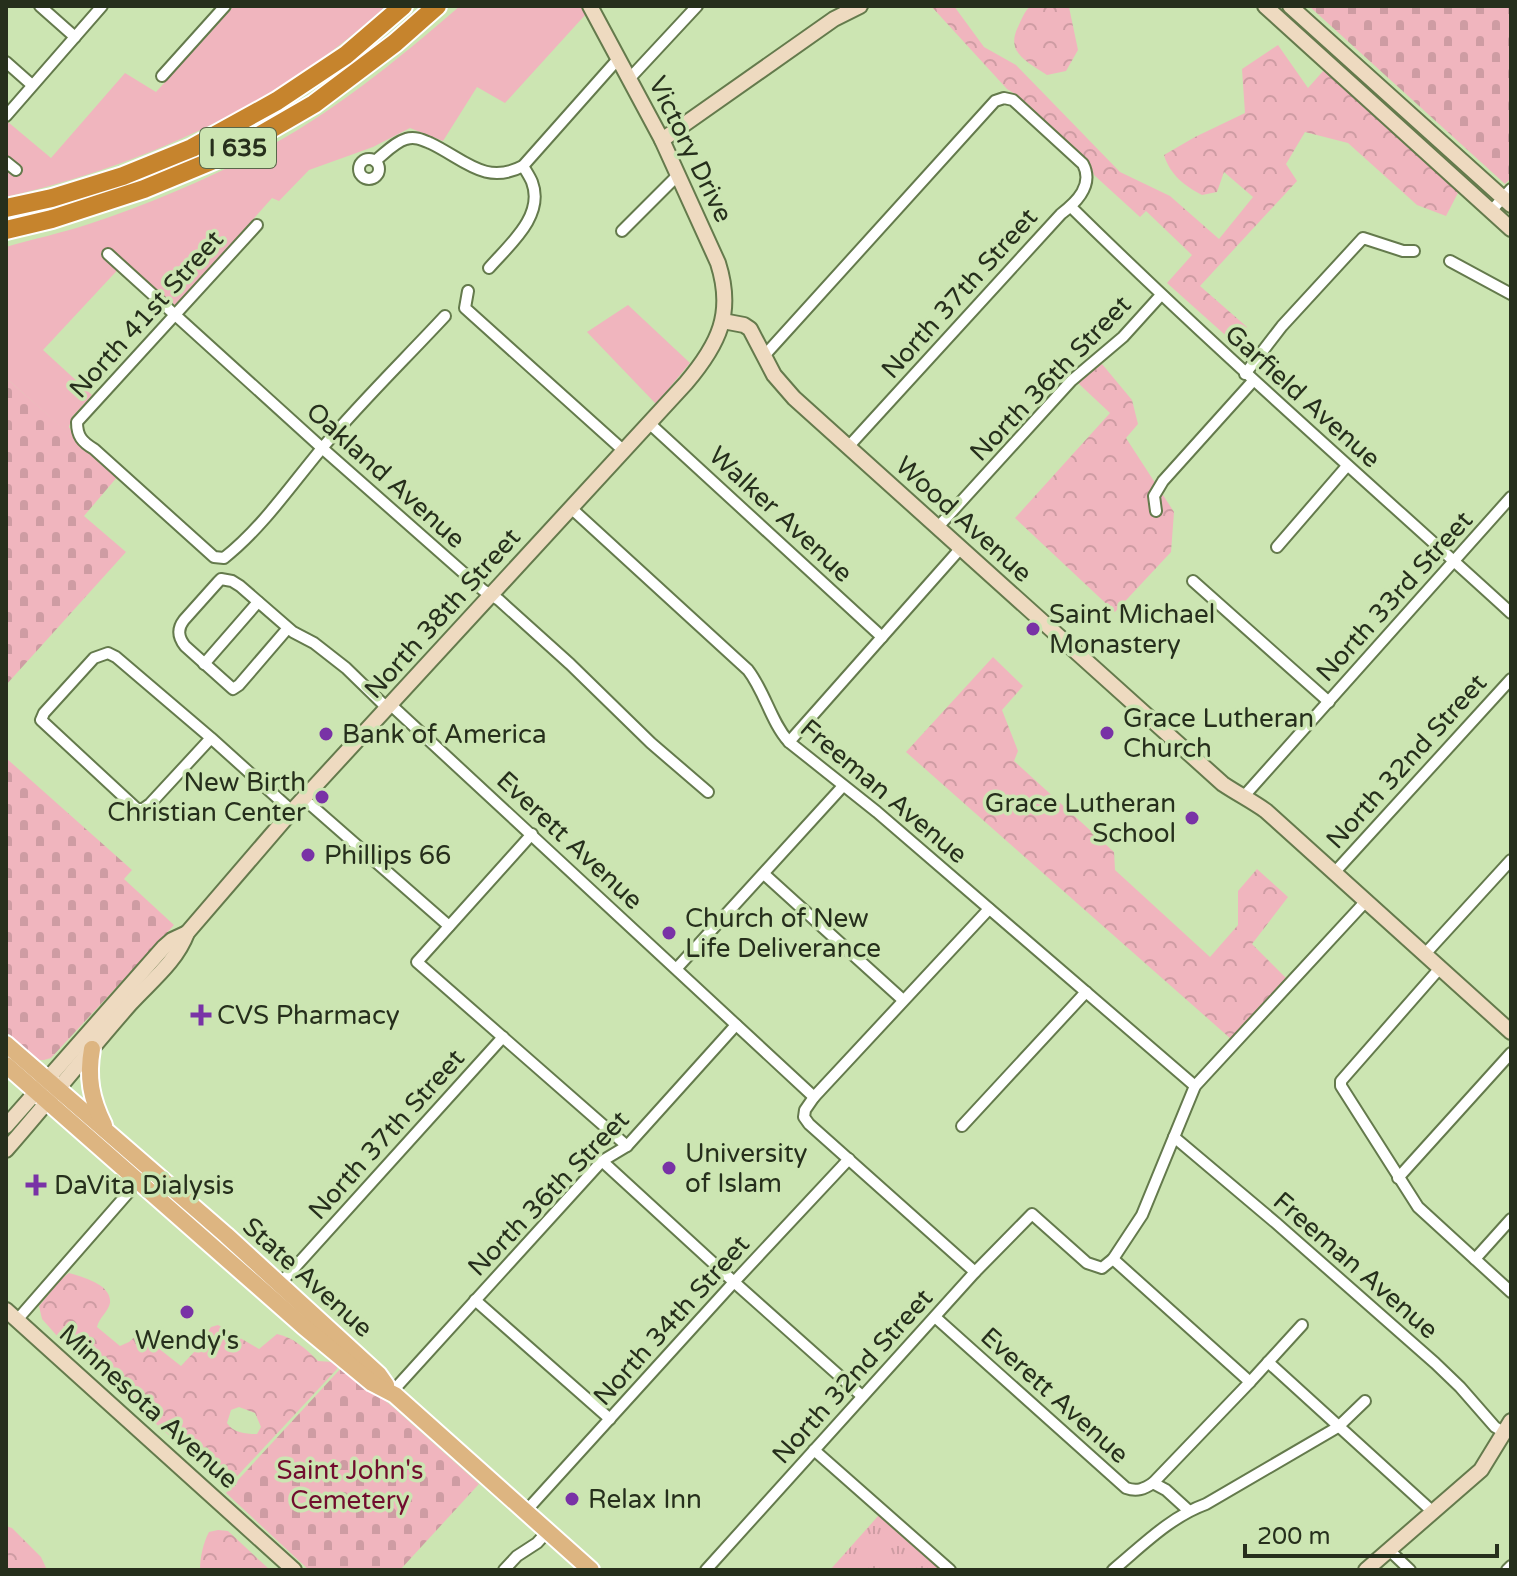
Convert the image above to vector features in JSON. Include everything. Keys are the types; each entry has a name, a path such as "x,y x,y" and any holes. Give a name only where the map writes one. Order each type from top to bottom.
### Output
{"highway":[{"name":"I 635","path":"6,208 52,198 123,176 192,148 277,101 346,55 403,6"},
{"name":"I 635","path":"6,230 52,219 144,189 226,155 314,104 395,43 437,6"}],"main road":[{"name":"Victory Drive","path":"590,6 662,140 703,228 723,277 723,321"},
{"path":"662,140 834,19 860,6"},
{"path":"1265,6 1511,229"},
{"path":"1290,6 1508,197"},
{"name":"Wood Avenue","path":"723,321 750,329 784,388 1223,784 1266,811 1511,1032"},
{"name":"North 38th Street","path":"6,1126 92,1049 172,959 187,933 292,811 701,365 712,349 723,321"},
{"name":"North 38th Street","path":"6,1150 47,1090 164,947 187,933"},
{"name":"State Avenue","path":"6,1044 47,1090 274,1290 379,1375 392,1392 591,1570"},
{"path":"92,1049 90,1089 109,1133"},
{"name":"State Avenue","path":"6,1065 109,1133 144,1174"},
{"name":"Minnesota Avenue","path":"12,1315 294,1570"},
{"path":"1366,1570 1481,1470 1508,1426"}],"street":[{"path":"40,6 75,37"},
{"path":"6,116 102,6"},
{"path":"162,76 225,6"},
{"path":"630,78 697,6"},
{"path":"375,161 396,144 419,138 483,172 497,175 511,172 523,166 618,59"},
{"path":"6,62 32,85"},
{"name":"North 37th Street","path":"764,356 995,101 1004,98 1013,100 1083,164 1088,174 1087,181 1071,207 1061,214 849,446"},
{"path":"6,162 16,170"},
{"path":"489,268 533,212 535,197 532,182 523,166"},
{"path":"622,231 678,175"},
{"path":"1491,211 1508,197"},
{"name":"Garfield Avenue","path":"1071,207 1249,377 1511,613"},
{"name":"North 41st Street","path":"257,225 77,422 79,437 214,557 224,558 288,491 322,448"},
{"path":"1156,511 1154,496 1163,481 1249,377 1282,326 1363,238 1403,251 1414,251"},
{"name":"Oakland Avenue","path":"108,254 322,448 570,664 651,743 708,792"},
{"path":"1450,261 1511,294"},
{"path":"468,291 465,308 624,451"},
{"name":"North 36th Street","path":"938,527 1078,373 1123,337 1161,295"},
{"path":"322,448 445,316"},
{"name":"Walker Avenue","path":"649,423 882,637"},
{"path":"1277,547 1347,466"},
{"name":"North 33rd Street","path":"1245,795 1511,497"},
{"name":"Freeman Avenue","path":"571,508 748,670 765,697 781,733 789,742 877,812 1195,1086"},
{"path":"789,742 960,549"},
{"name":"Everett Avenue","path":"288,628 233,689 180,640 179,626 221,579 232,581 288,628 314,643 346,668 383,704 391,705 814,1097"},
{"path":"1193,581 1329,702"},
{"path":"204,664 258,602"},
{"path":"211,738 150,804 137,809 41,720 94,658 108,653 211,738 292,811"},
{"name":"North 32nd Street","path":"1334,873 1511,679"},
{"path":"677,968 843,786"},
{"path":"304,799 449,926"},
{"path":"532,834 417,962 627,1146"},
{"path":"1425,954 1511,860"},
{"path":"764,874 903,1000"},
{"path":"1250,1382 1113,1259 1142,1215 1195,1086 1366,901"},
{"path":"975,1272 804,1117 814,1097 989,909"},
{"path":"1440,968 1341,1081 1341,1086 1418,1207 1511,1292"},
{"path":"962,1126 1086,992"},
{"name":"North 36th Street","path":"392,1392 602,1161 627,1146 736,1025"},
{"name":"North 37th Street","path":"274,1290 503,1037"},
{"path":"1398,1178 1511,1053"},
{"name":"Freeman Avenue","path":"1174,1137 1435,1363 1495,1427 1508,1426"},
{"name":"North 34th Street","path":"526,1511 849,1159"},
{"path":"602,1161 862,1396"},
{"path":"12,1315 144,1174"},
{"name":"North 32nd Street","path":"706,1570 975,1272 1032,1214 1087,1263 1102,1268 1113,1259"},
{"path":"1475,1259 1511,1219"},
{"path":"475,1300 610,1419"},
{"name":"Everett Avenue","path":"935,1317 1126,1488 1144,1489 1153,1483 1188,1510"},
{"path":"1153,1483 1302,1325"},
{"path":"1268,1362 1433,1512"},
{"path":"1113,1570 1188,1510 1206,1504 1338,1427 1365,1401"},
{"path":"814,1450 950,1570"},
{"path":"504,1570 548,1531"},
{"path":"1389,1550 1410,1570"}],"green space":[{"path":"234,6 386,6 302,72 209,126 109,167 6,197 8,122 51,158 125,73 156,92"},
{"path":"460,6 582,6 586,14 505,103 477,87 443,141 410,128 373,147 309,170 279,201 272,198 176,306 125,262 43,350 92,395 72,417 69,427 76,440 6,378 6,247 132,209 196,183 257,153 337,104"},
{"path":"931,6 954,6 984,47 1016,65 1120,172 1170,196 1219,239 1253,197 1224,172 1217,192 1202,195 1179,179 1164,155 1245,113 1242,69 1278,45 1308,88 1324,70 1459,191 1446,216 1417,205 1348,143 1305,132 1286,164 1297,181 1200,286 1247,327 1233,342 1167,283 1192,255 1146,211 1140,217 1094,175 1090,163 1020,97 1007,89"},
{"path":"1031,6 1069,7 1078,50 1066,71 1047,75 1016,50 1015,36 1023,15"},
{"path":"1309,6 1511,6 1511,178 1505,184"},
{"path":"628,305 690,363 656,404 587,332"},
{"path":"1102,364 1132,400 1138,424 1126,438 1174,512 1171,552 1115,612 1015,518 1110,413 1078,383"},
{"path":"6,378 118,476 84,516 126,552 6,685"},
{"path":"993,657 1023,686 1002,710 1018,751 1014,761 1114,852 1115,870 1210,957 1238,925 1238,891 1257,869 1288,897 1252,944 1287,979 1231,1039 906,752"},
{"path":"6,758 132,870 124,879 174,925 51,1058 44,1060 36,1060 6,1032"},
{"path":"69,1273 95,1282 106,1291 110,1303 97,1327 120,1346 139,1333 181,1366 211,1327 218,1325 259,1349 277,1334 283,1336 299,1344 318,1361 338,1365 337,1369 229,1485 225,1484 146,1415 92,1361 58,1337 42,1319 39,1306","holes":["239,1407 255,1413 261,1427 257,1434 236,1431 227,1423 231,1410"]},
{"name":"Saint John's Cemetery","path":"343,1366 479,1484 400,1570 309,1570 226,1493"},
{"path":"879,1515 942,1570 830,1570"},
{"path":"6,1526 12,1528 41,1557 47,1570 6,1570"},
{"path":"228,1531 270,1570 200,1570 207,1536 209,1532"}],"place":[{"name":"Saint Michael Monastery","path":"1033,629"},
{"name":"Grace Lutheran Church","path":"1107,733"},
{"name":"Bank of America","path":"326,734"},
{"name":"New Birth Christian Center","path":"322,797"},
{"name":"Grace Lutheran School","path":"1192,818"},
{"name":"Phillips 66","path":"308,855"},
{"name":"Church of New Life Deliverance","path":"669,933"},
{"name":"CVS Pharmacy","path":"201,1015"},
{"name":"University of Islam","path":"669,1168"},
{"name":"DaVita Dialysis","path":"36,1185"},
{"name":"Wendy's","path":"187,1312"},
{"name":"Relax Inn","path":"572,1499"}]}
